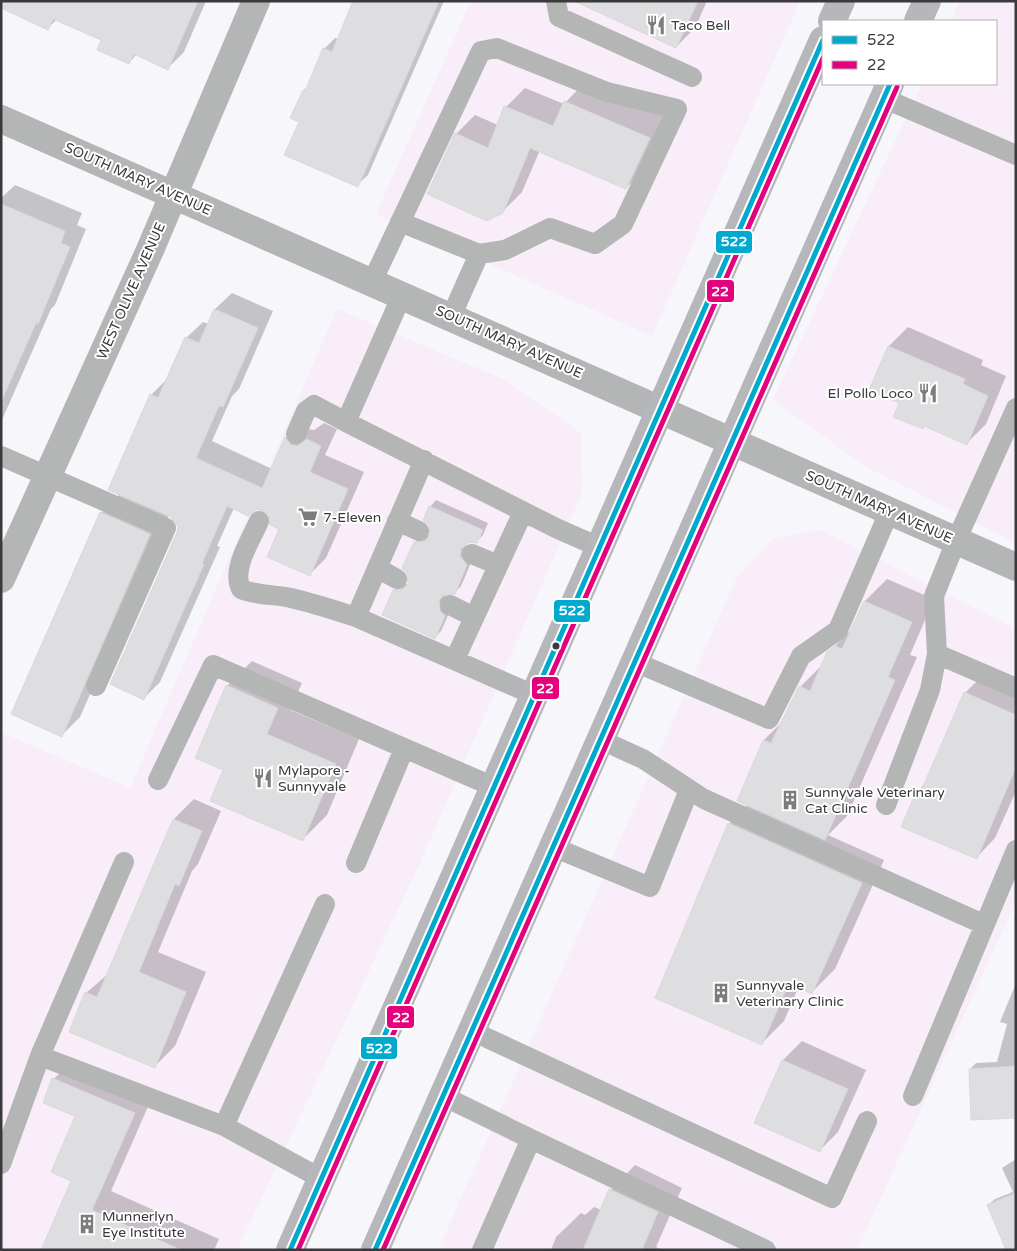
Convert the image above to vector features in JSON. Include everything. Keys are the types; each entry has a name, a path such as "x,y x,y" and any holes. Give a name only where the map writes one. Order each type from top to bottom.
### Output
{"main road":[{"name":"WEST OLIVE AVENUE","path":"1,579 174,195 256,1"},
{"path":"832,20 841,1"},
{"path":"918,20 927,1"},
{"path":"290,1250 822,42"},
{"path":"375,1250 886,91"},
{"name":"SOUTH MARY AVENUE","path":"1,119 890,510 1016,568"}],"lane":[{"path":"556,1 559,17 692,77"},
{"path":"372,282 400,222 481,51 497,48 607,92 678,109 623,224 595,244 550,228 505,250 479,254 400,222"},
{"path":"886,91 1016,154"},
{"path":"451,316 479,254"},
{"path":"346,422 402,295"},
{"path":"296,434 306,411 314,405 523,512 599,547"},
{"path":"886,805 930,690 937,654 934,596 956,541 1016,408"},
{"path":"1,456 166,528 96,686"},
{"path":"356,617 424,460"},
{"path":"635,662 768,719 801,656 838,630 890,510"},
{"path":"455,659 523,512"},
{"path":"259,520 240,565 237,580 242,589 253,594 272,594 292,598 356,617 534,695"},
{"path":"397,521 419,531"},
{"path":"472,554 498,566"},
{"path":"377,568 397,579"},
{"path":"450,604 474,617"},
{"path":"937,654 1016,688"},
{"path":"158,780 213,665 494,787"},
{"path":"599,739 643,759 704,799 983,924"},
{"path":"356,863 404,749"},
{"path":"553,846 650,887 689,790"},
{"path":"913,1096 983,924 1016,850"},
{"path":"1,1164 40,1056 124,862"},
{"path":"224,1126 324,904"},
{"path":"472,1031 832,1198 867,1121"},
{"path":"40,1056 224,1126 322,1179"},
{"path":"444,1096 766,1250"},
{"path":"482,1250 531,1138"}],"shaded area":[{"path":"471,1 800,1 652,336 376,214"},
{"path":"960,1 1016,1 1016,543 866,467 773,400 922,85 997,85 997,20 951,20"},
{"path":"337,309 503,379 581,433 582,493 419,865 237,1250 1,1250 1,732 130,788"},
{"path":"820,530 1016,629 1016,901 857,1250 438,1250 737,577 774,538"}],"building":[{"path":"1,1 198,1 168,70 134,54 129,64 97,50 101,40 53,19 48,30 1,8"},
{"path":"353,1 439,1 358,187 284,155 299,122 290,118 303,90 305,91 323,48 332,52"},
{"name":"Taco Bell","path":"574,1 698,1 676,48"},
{"path":"564,101 650,138 626,189 530,148 503,213 487,221 427,194 455,133 488,148 504,106 553,126"},
{"path":"1,204 65,231 61,243 70,247 38,324 36,323 1,402"},
{"path":"214,309 258,328 223,407 219,406 196,458 262,488 285,437 291,445 297,446 307,439 321,446 310,472 348,489 310,576 267,557 279,529 270,525 268,514 257,509 248,516 227,506 202,563 204,564 144,700 110,684 177,533 178,526 171,517 108,490 150,394 158,398 185,337 199,343"},
{"name":"El Pollo Loco","path":"888,346 965,379 963,384 988,396 967,445 924,426 923,429 893,417 899,403 869,390"},
{"path":"429,506 483,530 477,543 470,542 461,549 460,556 467,565 455,594 444,595 439,600 440,611 445,616 435,639 382,615 393,590 403,589 408,584 407,573 402,568 414,542 425,541 430,535 429,525 423,520"},
{"path":"100,512 150,534 62,737 11,714"},
{"path":"864,601 912,622 888,677 895,680 825,840 737,801 763,740 771,743 799,686 810,691 827,652 835,646 842,649"},
{"path":"226,685 278,708 267,734 336,764 303,841 210,801 223,770 195,758"},
{"path":"964,692 1016,715 1016,767 977,859 901,827 917,790 921,791"},
{"path":"173,819 202,831 179,886 175,884 139,972 186,992 155,1068 69,1032 85,992 97,997"},
{"path":"728,823 862,883 812,994 789,983 762,1045 655,998"},
{"path":"782,1060 848,1089 820,1152 754,1123"},
{"path":"1016,1066 1016,1118 971,1120 969,1069"},
{"path":"52,1078 135,1113 92,1210 181,1250 41,1250 71,1181 51,1172 75,1116 43,1103"},
{"path":"609,1189 658,1212 642,1250 583,1250"},
{"path":"1016,1193 1016,1250 1006,1250 987,1205"}],"transit line":[{"name":"522","path":"290,1250 822,42"},
{"name":"22","path":"298,1250 822,60"},
{"name":"522","path":"375,1250 890,85"},
{"name":"22","path":"383,1250 897,87"}],"place":[{"name":"Taco Bell","path":"656,25"},
{"name":"El Pollo Loco","path":"928,393"},
{"name":"7-Eleven","path":"308,517"},
{"name":"Mylapore - Sunnyvale","path":"263,778"},
{"name":"Sunnyvale Veterinary Cat Clinic","path":"790,800"},
{"name":"Sunnyvale Veterinary Clinic","path":"721,993"},
{"name":"Munnerlyn Eye Institute","path":"87,1224"}]}
